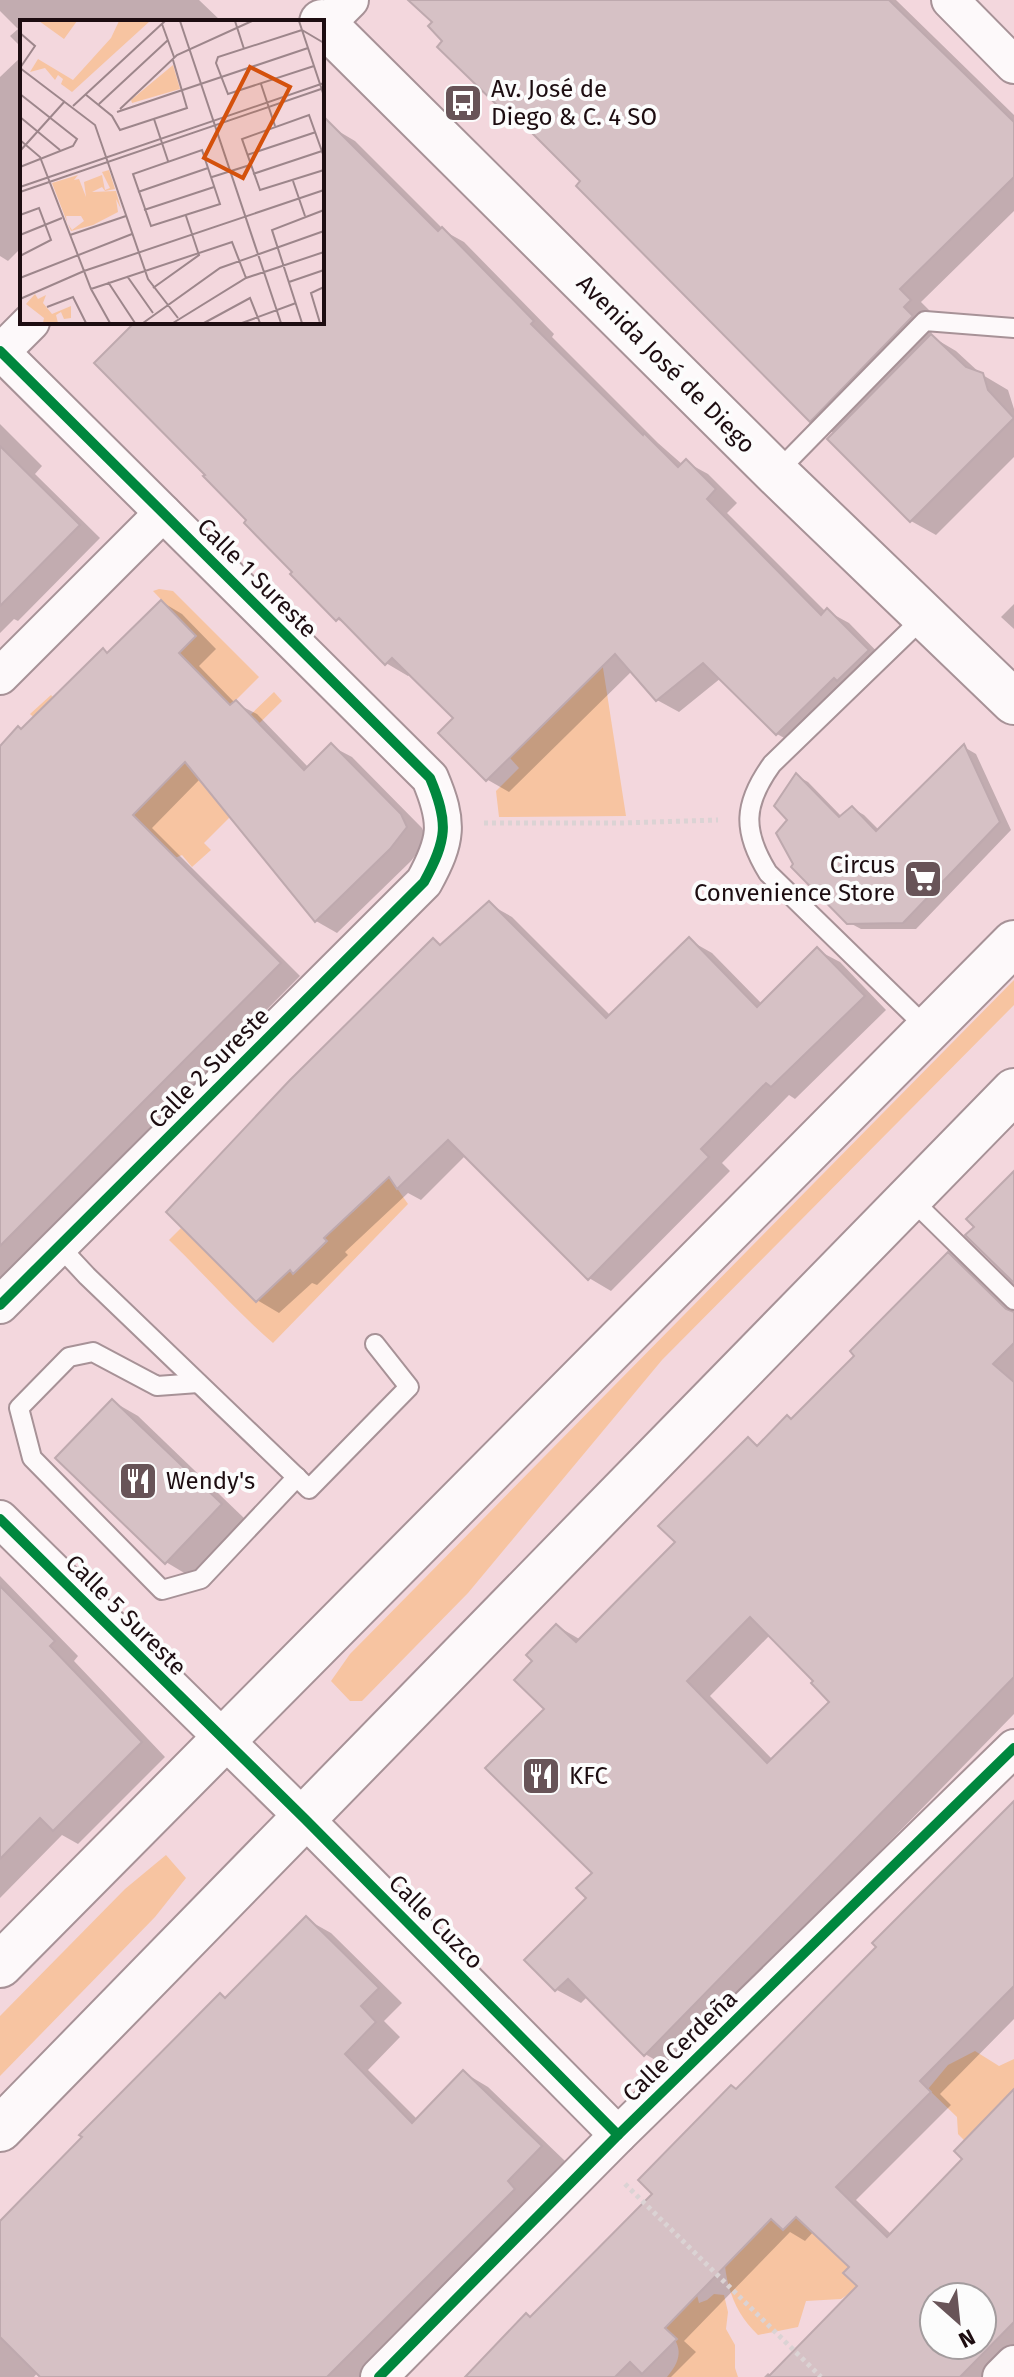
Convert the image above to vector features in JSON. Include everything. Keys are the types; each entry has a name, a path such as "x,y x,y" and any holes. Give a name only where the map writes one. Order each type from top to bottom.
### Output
{"main road":[{"name":"Avenida José de Diego","path":"323,16 776,473 1014,702"},
{"path":"0,1965 1014,943"},
{"path":"0,2129 1014,1091"}],"street":[{"path":"950,0 1014,65"},
{"path":"0,352 29,324"},
{"name":"Calle 1 Sureste","path":"0,352 430,778 440,802 442,839"},
{"path":"0,676 163,513"},
{"name":"Calle 2 Sureste","path":"0,1305 424,882 442,839"},
{"name":"Calle 5 Sureste","path":"0,1519 224,1739"},
{"name":"Calle Cuzco","path":"224,1739 305,1819 608,2145"},
{"name":"Calle Cerdeña","path":"379,2377 608,2145 1014,1748"},
{"path":"1001,2377 1014,2364"}],"lane":[{"path":"776,473 925,321 1014,328"},
{"path":"925,616 772,764 757,785 748,819 752,843 768,873 928,1029"},
{"path":"909,1197 1014,1300"},
{"path":"59,1246 309,1489 409,1387 375,1344"},
{"path":"198,1383 157,1386 93,1352 69,1357 19,1408 32,1458 162,1590 201,1579 297,1477"}],"path":[{"path":"442,839 748,819"},
{"path":"608,2145 821,2377"}],"shaded area":[{"path":"153,591 173,591 259,677 230,706 244,721 274,692 282,701 217,765 225,771 207,790 233,814 204,843 211,850 192,867 182,855 173,859 64,744 30,714 51,695 61,706 190,767 198,710 217,692 179,653 196,636"},
{"path":"599,642 626,816 499,817 496,791 519,768 510,758 566,702 514,650"},
{"path":"1014,980 1014,1005 662,1360 468,1593 362,1701 350,1701 331,1681 350,1654"},
{"path":"385,1171 408,1204 273,1343 169,1240 181,1228 256,1302 290,1270 294,1274 327,1242 320,1234 349,1209 353,1212 371,1195"},
{"path":"166,1855 186,1878 155,1917 0,2076 0,2016 125,1889"},
{"path":"975,2051 999,2066 1014,2059 1014,2089 974,2140 964,2140 958,2134 957,2117 928,2089 948,2065"},
{"path":"796,2217 868,2247 843,2273 858,2288 841,2299 806,2301 798,2327 758,2335 735,2304 725,2266 771,2219 783,2230"},
{"path":"714,2294 724,2295 728,2312 726,2329 735,2345 738,2377 667,2377 679,2351 664,2327 697,2295 699,2303"}],"building":[{"path":"408,0 889,0 1014,122 1014,177 900,289 911,300 904,307 913,316 810,422 576,186 580,181 506,107 503,111 437,47 442,41 428,26 432,22"},
{"path":"324,117 438,231 442,227 534,321 531,324 643,435 678,467 686,459 716,489 707,499 821,615 827,608 869,650 837,681 834,678 776,735 703,663 656,701 615,654 486,781 438,733 453,718 392,658 385,665 339,618 336,621 244,523 246,520 205,475 94,363 133,324 324,324"},
{"path":"931,334 966,367 983,373 988,390 1014,418 910,522 827,439"},
{"path":"0,446 80,525 0,606"},
{"path":"161,600 196,636 179,653 230,705 236,700 304,770 331,743 401,814 407,827 390,849 315,922 185,762 133,815 281,963 0,1246 0,746 103,648 107,653"},
{"path":"964,744 1000,822 903,923 847,924 791,867 793,864 776,833 787,820 774,806 796,773 839,817 852,806 876,831"},
{"path":"489,901 606,1018 689,937 757,1007 817,947 865,996 771,1087 766,1083 701,1149 709,1157 588,1280 448,1140 397,1189 389,1177 324,1238 327,1241 293,1274 290,1270 256,1302 166,1212 289,1081 433,938 440,945"},
{"path":"1014,1171 1014,1283 965,1235 974,1227 966,1219"},
{"path":"948,1252 1006,1309 1014,1312 1014,1343 993,1364 1014,1382 1014,1677 644,2056 568,1979 555,1991 524,1960 586,1898 576,1888 592,1873 485,1768 544,1709 514,1680 532,1661 526,1655 556,1624 576,1642 675,1542 658,1526 748,1437 757,1446 787,1415 791,1419 854,1356 850,1351","holes":["750,1617 813,1681 811,1683 829,1702 767,1763 687,1681"]},
{"name":"Wendy's","path":"112,1399 222,1504 165,1564 55,1458"},
{"path":"0,1586 55,1641 50,1646 142,1742 53,1831 40,1818 0,1859"},
{"path":"1014,1801 1014,1986 920,2081 931,2092 836,2187 887,2237 962,2159 954,2151 1014,2089 1014,2322 998,2338 998,2281 918,2281 918,2361 976,2361 960,2377 768,2377 857,2286 843,2273 849,2267 796,2217 783,2230 771,2219 665,2328 677,2339 642,2374 630,2362 615,2377 465,2377 526,2313 530,2317 652,2194 638,2180 731,2085 736,2089 876,1947 872,1943"},
{"path":"306,1916 379,1988 361,2006 376,2022 345,2054 412,2123 463,2070 542,2146 508,2181 515,2189 327,2377 40,2377 0,2337 0,2221 82,2137 79,2135 220,1993 225,1998"}],"cycle path":[{"path":"0,351 430,778 443,820 441,843 424,882 0,1305"},
{"path":"0,1519 305,1819 618,2135"},
{"path":"379,2377 618,2135 1014,1748"}],"place":[{"name":"Av. José de Diego & C. 4 SO","path":"463,103"},
{"name":"Circus Convenience Store","path":"923,879"},
{"name":"Wendy's","path":"138,1481"},
{"name":"KFC","path":"541,1776"}]}
